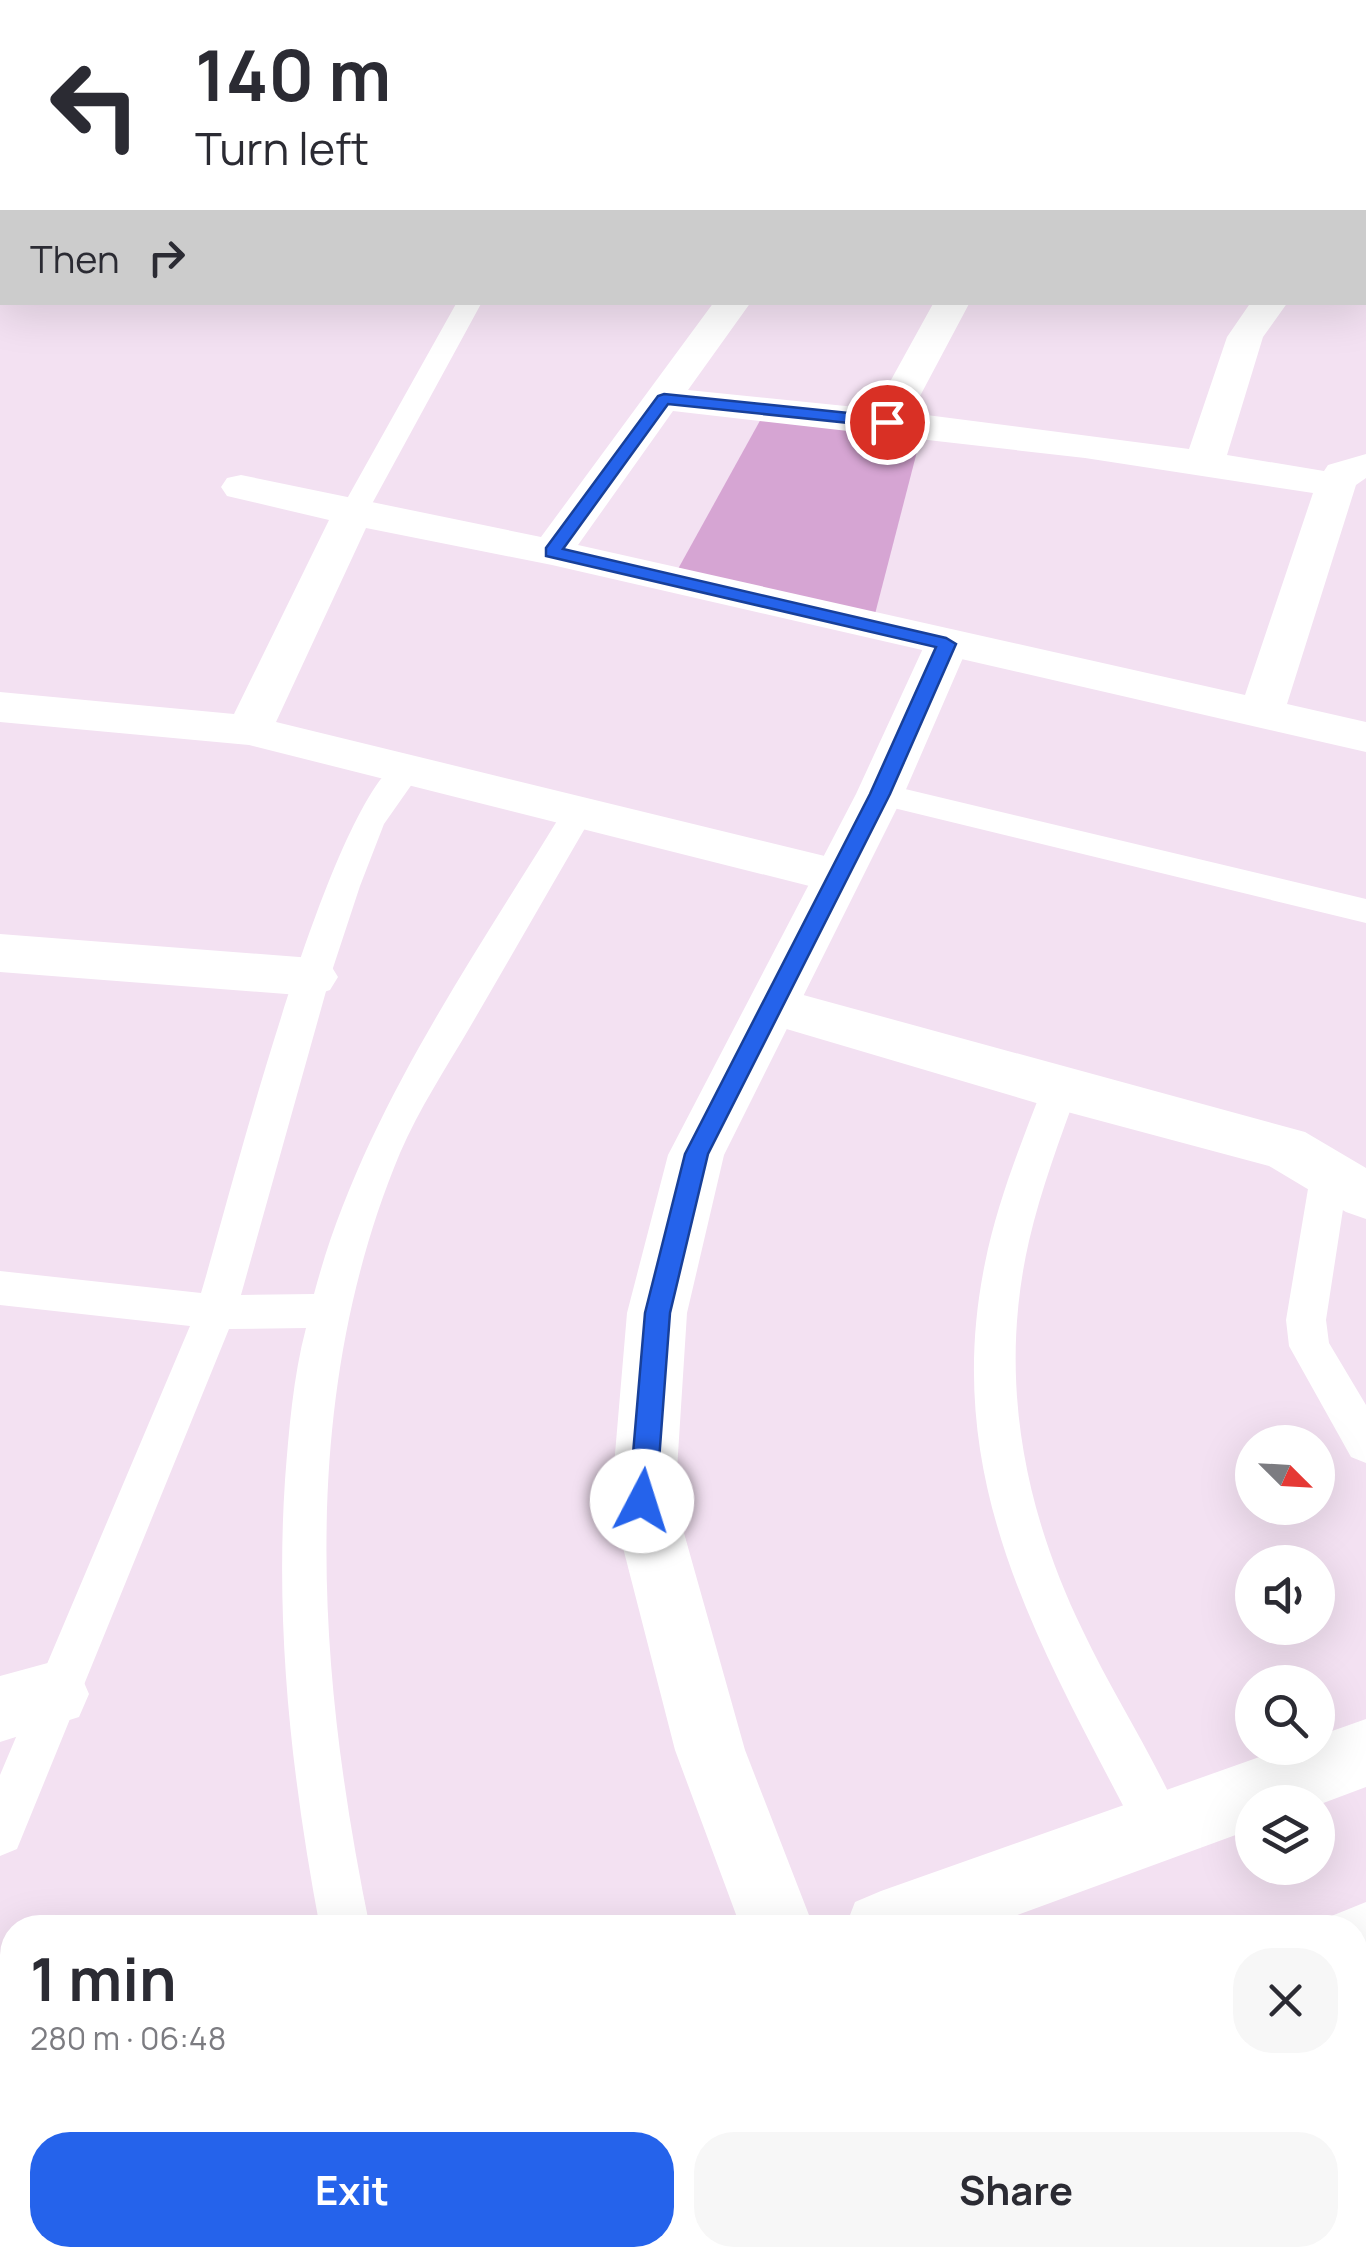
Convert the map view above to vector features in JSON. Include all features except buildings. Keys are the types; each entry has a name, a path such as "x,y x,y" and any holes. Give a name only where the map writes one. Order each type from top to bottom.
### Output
{"street":[{"path":"552,552 731,305"},
{"path":"887,422 950,305"},
{"path":"1205,462 1245,337 1268,305"},
{"path":"664,399 1205,462 1351,475 1260,714"},
{"path":"241,487 552,552 1366,737"},
{"path":"249,730 353,513"},
{"path":"773,1915 710,1750 642,1501 658,1313 696,1154 880,794 946,644"},
{"path":"0,707 249,730 837,876"},
{"path":"0,954 312,977"},
{"path":"774,1006 1060,1089 1286,1148 1347,1186"},
{"path":"917,1915 1366,1753"}],"lane":[{"path":"353,513 468,305"},
{"path":"0,1832 28,1702 216,1312 312,977 368,824 389,788 408,767"},
{"path":"880,794 1366,912"},
{"path":"341,1915 322,1821 304,1582 305,1478 330,1311 382,1154 578,810"},
{"path":"1060,1089 1021,1198 1000,1290 995,1382 1002,1467 1024,1548 1064,1638 1160,1827"},
{"path":"1347,1186 1306,1320 1309,1346 1366,1444"},
{"path":"0,1288 216,1312 330,1311"}],"shaded area":[{"path":"762,417 921,436 875,614 678,569"}],"route":[{"path":"642,1501 658,1313 696,1154 880,794 946,644 552,552 664,399 887,422"}]}
